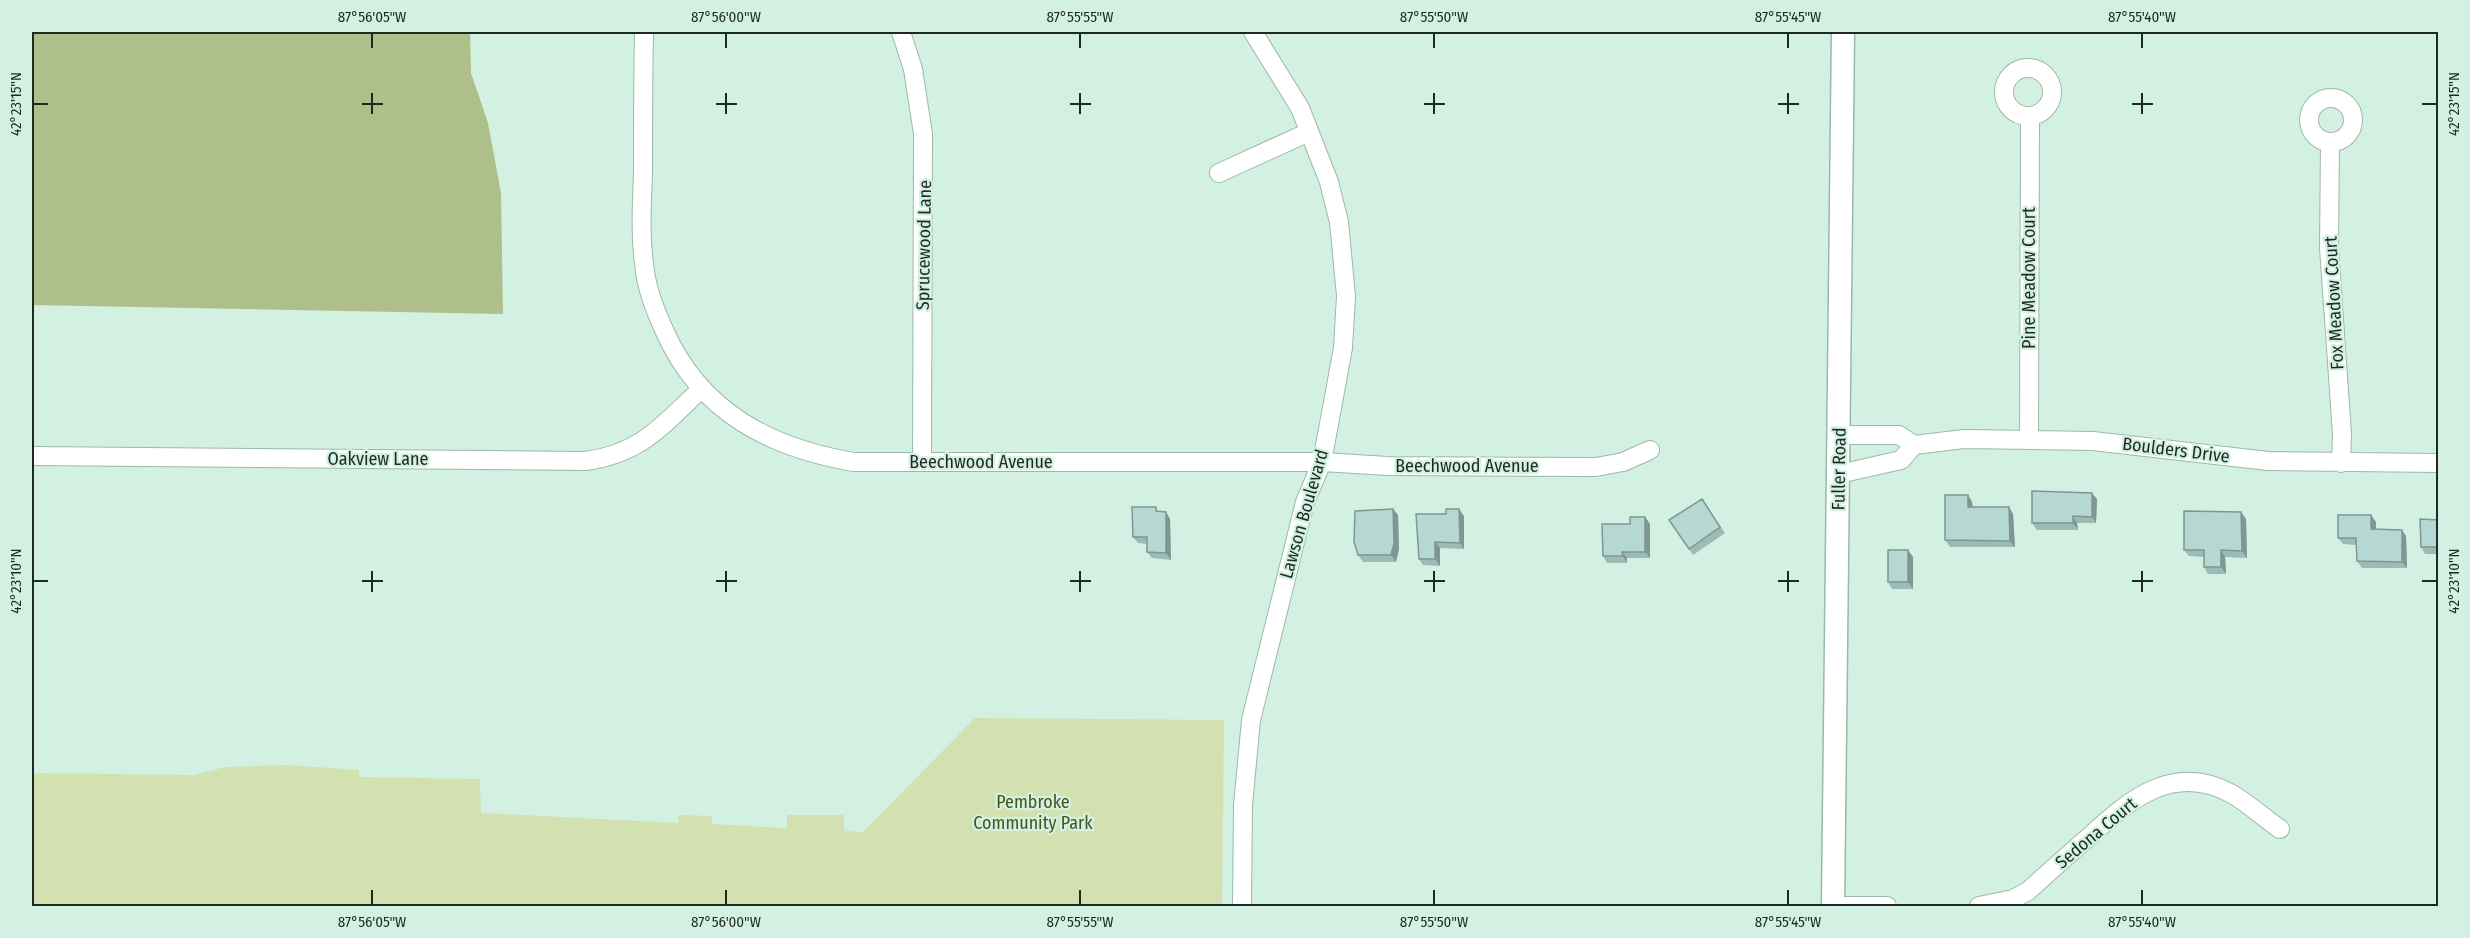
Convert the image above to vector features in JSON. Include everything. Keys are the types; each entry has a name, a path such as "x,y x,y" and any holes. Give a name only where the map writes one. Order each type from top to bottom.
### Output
{"street":[{"name":"Beechwood Avenue","path":"644,32 644,264 652,304 674,352 700,390 729,414 784,444 824,457 854,462 1322,462 1388,466 1596,467 1623,462 1650,450"},
{"name":"Sprucewood Lane","path":"901,32 912,69 923,134 922,462"},
{"name":"Lawson Boulevard","path":"1242,906 1243,805 1251,720 1305,502 1322,462 1343,348 1346,296 1339,222 1329,182 1300,108 1253,32"},
{"name":"Fuller Road","path":"1833,906 1843,32"},
{"name":"Pine Meadow Court","path":"2029,440 2030,117"},
{"path":"1219,173 1309,132"},
{"name":"Fox Meadow Court","path":"2330,142 2329,248 2342,463"},
{"name":"Oakview Lane","path":"32,456 585,461 611,458 648,439 700,390"},
{"name":"Boulders Drive","path":"1840,435 1899,435 1914,445 1964,440 2093,441 2268,462 2439,463"},
{"path":"1839,474 1901,460 1914,445"},
{"name":"Sedona Court","path":"1979,906 2013,899 2028,891 2128,801 2150,790 2173,783 2212,786 2231,794 2280,829"},
{"path":"1833,906 1887,906"}],"green space":[{"path":"32,32 470,32 471,73 488,123 501,193 503,314 32,305"},
{"name":"Pembroke Community Park","path":"975,718 1224,720 1222,906 32,906 32,773 194,775 225,767 288,765 359,770 359,777 480,779 481,813 678,823 678,815 712,816 712,824 787,828 787,815 844,815 844,831 863,832"}],"building":[{"path":"2032,491 2092,493 2092,517 2073,516 2073,523 2032,523"},
{"path":"1945,495 1968,495 1968,507 2009,507 2010,541 1945,540"},
{"path":"1702,499 1720,527 1689,549 1669,520"},
{"path":"1132,507 1156,507 1156,511 1166,512 1166,553 1147,552 1147,537 1133,537"},
{"path":"1393,509 1394,543 1391,555 1358,555 1354,542 1355,511"},
{"path":"1446,509 1459,509 1460,543 1435,542 1435,559 1419,559 1416,514 1446,514"},
{"path":"2184,511 2241,512 2242,551 2221,550 2221,567 2204,567 2204,550 2184,550"},
{"path":"2338,515 2371,515 2371,529 2402,530 2402,562 2357,561 2356,538 2338,538"},
{"path":"1630,517 1645,517 1645,552 1622,552 1623,556 1603,556 1602,524 1630,524"},
{"path":"2420,519 2439,520 2439,547 2421,547"},
{"path":"1888,550 1908,550 1908,582 1888,582"}]}
